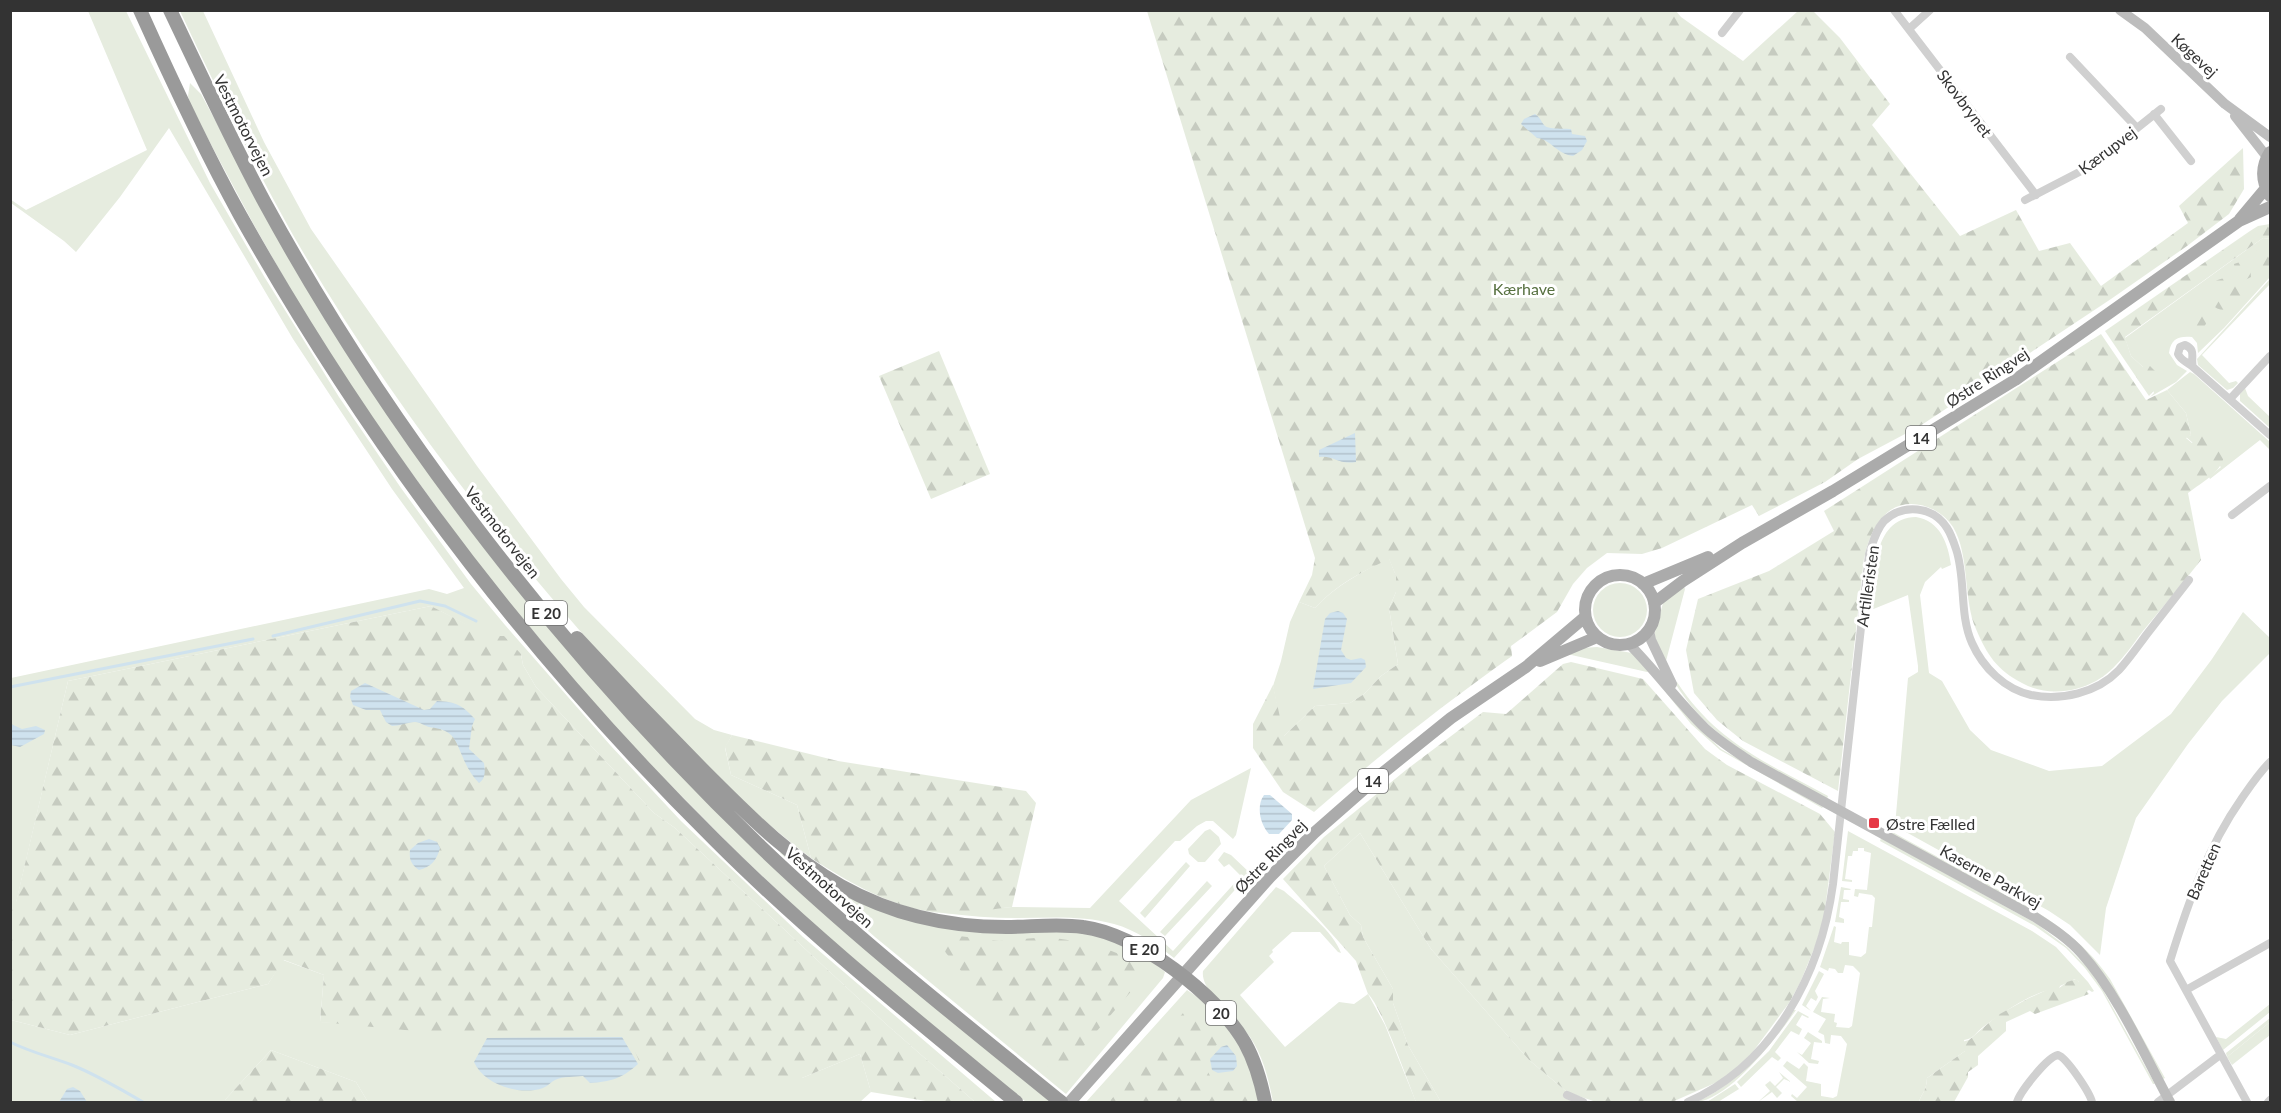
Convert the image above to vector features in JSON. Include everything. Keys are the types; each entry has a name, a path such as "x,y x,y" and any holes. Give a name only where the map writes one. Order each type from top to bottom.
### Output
{"highway":[{"name":"E 20","path":"140,10 187,114 223,183 305,327 430,512 508,613 650,775 718,843 791,912 894,1002 1016,1102"},
{"name":"Vestmotorvejen","path":"170,10 213,101 267,205 332,317 394,412 469,517 589,666 682,768 762,847 858,935 1060,1102"},
{"name":"E 20","path":"469,517 512,562 569,630 675,742 773,838 820,874 874,902 931,920 977,926 1060,926 1102,930 1142,947 1182,976"},
{"name":"20","path":"1182,976 1224,1016 1244,1041 1261,1082 1265,1102"},
{"path":"959,1055 1009,1102"}],"main road":[{"name":"14","path":"2268,192 2263,170 2269,155"},
{"name":"Østre Ringvej","path":"1654,603 1683,581 1742,543 1842,486 2015,380 2239,221 2268,192"},
{"name":"Østre Ringvej","path":"2239,221 2271,207"},
{"name":"Østre Ringvej","path":"1643,584 1742,543"},
{"path":"1620,575 1636,579 1643,584 1654,603 1654,619 1649,630 1640,639 1629,644 1611,644 1597,637 1589,628 1585,617 1587,598 1593,586 1604,578 1620,575"},
{"name":"Østre Ringvej","path":"1070,1102 1280,866 1362,790 1451,718 1526,667 1585,617"},
{"name":"Østre Ringvej","path":"1526,667 1597,637"}],"street":[{"path":"1722,33 1740,10"},
{"name":"Skovbrynet","path":"1894,10 2036,195"},
{"path":"1909,29 1930,10"},
{"name":"Køgevej","path":"2120,10 2145,28"},
{"name":"Køgevej","path":"2130,10 2145,28 2225,104 2269,155"},
{"path":"2070,57 2137,128"},
{"name":"Køgevej","path":"2225,104 2271,137"},
{"name":"Kærupvej","path":"2025,200 2088,168 2157,112 2191,161"},
{"path":"2230,399 2271,356"},
{"path":"2193,367 2271,435"},
{"path":"2232,515 2271,486"},
{"name":"Artilleristen","path":"1688,1102 1721,1084 1750,1060 1778,1027 1812,966 1826,922 1833,884 1869,554 1875,534 1883,522 1894,514 1908,509 1923,510 1937,518 1947,528 1957,552 1971,642 1983,663 2001,681 2022,693 2048,698 2073,695 2095,688 2118,672 2189,580"},
{"name":"Kaserne Parkvej","path":"1649,630 1651,640 1679,698"},
{"name":"Kaserne Parkvej","path":"1629,644 1698,721 1725,745 1751,762 2035,917 2069,942 2096,970 2109,990 2165,1100"},
{"name":"Baretten","path":"2247,1102 2170,961 2190,898 2205,861 2233,810 2260,771 2271,762"},
{"path":"2186,990 2271,943"},
{"path":"2165,1100 2220,1054"},
{"path":"2017,1102 2019,1096 2048,1060 2058,1055 2067,1060 2087,1089 2092,1102"},
{"path":"1567,1095 1583,1102"}],"green space":[{"path":"88,11 126,11 210,183 265,278 339,397 401,488 471,584 505,625 611,746 681,821 803,937 996,1102 975,1102 886,1024 675,828 654,813 536,687 523,665 521,654 431,606 68,681 16,903 10,898 11,678 429,589 447,594 464,588 392,489 293,339 169,128 120,197 76,252 11,203 10,199 26,210 147,150"},
{"path":"180,11 203,11 264,142 311,229 477,466 561,579 584,607 695,719 714,730 732,735 725,748 731,775 797,805 811,858 756,813 702,763 651,710 518,558 438,454 362,347 293,235 234,124"},
{"name":"Kærhave","path":"1147,11 1676,11 1681,17 1743,61 1798,11 1813,11 1840,38 1890,104 1872,125 1960,236 2016,210 2039,251 2070,243 2101,286 2188,223 2179,206 2243,148 2244,189 2229,214 2187,246 1920,426 1858,459 1825,482 1759,516 1752,505 1662,548 1642,554 1607,553 1587,568 1573,584 1557,612 1511,646 1512,656 1411,731 1314,812 1283,792 1253,748 1253,724 1273,685 1284,736 1315,706 1350,703 1364,694 1381,676 1398,664 1389,608 1396,592 1396,576 1389,559 1349,580 1331,592 1315,608 1299,602 1312,575 1315,558"},
{"path":"190,83 201,94 236,159 389,415 447,499 498,566 627,718 1051,1102 1026,1102 813,924 739,854 615,729 486,575 376,424 308,320 254,225 191,107 188,96"},
{"path":"2270,224 2270,239 2263,238 2125,337 2131,356 2143,367 2150,366 2157,373 2157,387 2149,396 2105,331 2250,231 2258,226"},
{"path":"2263,238 2270,239 2270,277 2198,353 2197,343 2192,337 2183,337 2174,341 2169,353 2177,365 2187,371 2176,382 2150,397 2154,393 2143,367 2131,356 2125,338"},
{"path":"2258,250 2270,255 2270,273 2256,272 2249,261 2252,254"},
{"path":"2245,262 2250,267 2251,277 2245,280 2235,272 2234,264"},
{"path":"2226,278 2235,281 2241,292 2241,301 2231,308 2221,310 2210,303 2208,291 2217,280"},
{"path":"2270,279 2270,284 2202,355 2229,383 2236,381 2238,383 2227,390 2198,365 2197,359"},
{"path":"2197,309 2205,315 2207,322 2201,332 2187,332 2180,321 2184,313"},
{"path":"2101,334 2146,400 2167,390 2186,413 2191,435 2186,438 2192,443 2198,436 2204,436 2223,445 2224,453 2223,460 2214,473 2188,493 2201,560 2116,665 2096,681 2078,688 2059,691 2031,687 2006,673 1984,647 1976,629 1969,605 1962,551 1953,527 1938,512 1910,504 1891,510 1883,517 1871,536 1864,558 1838,791 1743,741 1717,720 1694,693 1686,650 1698,599 1769,571 1834,531 1824,511"},
{"path":"939,351 990,474 931,499 879,376"},
{"path":"2190,372 2270,442 2270,450 2260,440 2210,479 2209,477 2221,467 2186,437 2191,435 2186,413 2167,390"},
{"path":"2245,388 2248,396 2270,417 2270,428 2240,401 2240,394"},
{"path":"1916,517 1924,519 1937,528 1945,541 1951,565 1942,569 1941,567 1925,582 1920,595 1929,673 1942,681 1970,730 1991,750 2049,771 2102,766 2171,714 2243,612 2270,638 2270,653 2222,701 2188,744 2136,818 2106,908 2100,955 2070,925 2049,911 1895,826 1908,678 1918,672 1918,666 1908,595 1871,610 1875,567 1883,538 1891,527 1901,520"},
{"path":"1389,558 1396,576 1396,592 1389,608 1398,664 1381,676 1364,694 1350,703 1315,706 1283,737 1273,686 1290,622 1299,602 1315,608 1341,586"},
{"path":"1620,583 1630,585 1639,591 1645,600 1647,610 1645,620 1639,629 1630,635 1620,637 1610,635 1601,629 1595,620 1593,610 1595,600 1601,591 1610,585"},
{"path":"1683,585 1685,589 1666,661 1654,640 1655,632 1663,603"},
{"path":"431,606 489,636 504,636 521,654 523,665 536,687 654,813 675,828 886,1024 975,1102 932,1102 871,1092 860,1054 802,1078 647,1080 627,1032 468,1036 320,1022 324,975 284,960 268,984 70,1035 11,1020 10,898 16,902 68,681"},
{"path":"1597,647 1632,653 1650,671 1567,654 1583,648"},
{"path":"1571,662 1643,679 1705,749 1727,765 1820,814 1835,832 1824,917 1816,944 1789,1003 1752,1053 1722,1080 1672,1102 1596,1102 1567,1092 1529,1060 1431,949 1360,833 1324,866 1350,915 1361,925 1363,937 1393,989 1393,1003 1408,1045 1441,1102 1416,1102 1387,1028 1368,994 1356,961 1283,879 1324,837 1406,770 1483,712 1506,714 1563,664"},
{"path":"1652,675 1693,722 1721,749 1823,807 1720,750 1691,724"},
{"path":"1677,682 1692,703 1726,736 1764,761 1828,796 1827,799 1763,764 1723,737 1689,703 1675,683"},
{"path":"732,735 838,761 1026,791 1036,803 1012,907 943,913 908,907 857,886 811,858 797,805 731,775 725,747"},
{"path":"1251,768 1236,835 1233,839 1213,821 1206,821 1180,841 1175,841 1119,901 1173,951 1241,876 1229,864 1224,867 1218,860 1224,852 1231,855 1250,873 1174,958 1138,934 1102,921 943,913 1012,907 1090,908 1191,800"},
{"path":"1210,829 1219,837 1221,844 1205,862 1198,862 1189,854 1188,849 1205,831"},
{"path":"1887,829 2037,912 2084,948 2110,979 2165,1078 2163,1079 2088,954 1886,831"},
{"path":"1848,831 2032,931 2056,947 2088,982 2079,982 2075,979 2060,986 2059,989 2041,992 2030,997 1983,1027 1973,1037 1964,1040 1965,1051 1927,1078 1925,1090 1919,1102 1798,1102 1791,1096 1792,1094 1797,1098 1807,1087 1783,1066 1787,1061 1799,1069 1804,1063 1808,1067 1806,1081 1821,1084 1821,1096 1833,1098 1837,1096 1847,1044 1841,1036 1831,1035 1830,1044 1825,1043 1824,1035 1818,1032 1826,1019 1813,1012 1822,997 1830,998 1823,999 1821,1012 1835,1014 1836,1027 1849,1028 1852,1026 1860,973 1853,966 1845,965 1843,973 1829,968 1828,971 1820,967 1834,926 1836,927 1834,942 1841,944 1849,942 1849,955 1861,957 1866,953 1869,927 1872,927 1875,898 1872,895 1859,893 1858,897 1854,896 1855,889 1867,890 1871,853 1864,851 1864,848 1853,851 1852,856 1848,856 1845,879 1852,880 1852,882 1842,881"},
{"path":"1360,833 1431,949 1529,1060 1567,1092 1565,1098 1573,1102 1441,1102 1408,1045 1393,1003 1393,989 1363,937 1361,925 1350,915 1324,866"},
{"path":"1881,838 2037,924 2067,947 2087,967 2103,990 2155,1084 2102,991 2066,948 2035,926 1880,841"},
{"path":"783,850 925,922 1081,930 1140,951 1165,972 1163,978 1066,1094 875,937 780,853"},
{"path":"1186,862 1190,866 1145,918 1140,913"},
{"path":"1207,881 1212,886 1165,936 1160,932"},
{"path":"1276,887 1284,891 1316,920 1332,937 1341,953 1320,932 1292,932 1272,950 1269,956 1274,962 1240,995 1285,1047 1339,1002 1354,1004 1368,994 1385,1025 1416,1102 1273,1102 1265,1068 1255,1044 1207,988 1203,971"},
{"path":"1841,887 1851,889 1844,890 1843,899 1849,902 1841,902 1839,917 1844,919 1844,923 1835,922"},
{"path":"951,935 999,941 1048,937 1094,944 1129,958 1147,973 1058,1076 1019,1040 946,953 938,938"},
{"path":"283,960 324,975 320,1022 628,1032 802,1078 860,1054 871,1092 860,1102 368,1102 356,1082 271,1050 223,1102 11,1102 11,1020 70,1035 268,984"},
{"path":"1819,971 1824,974 1815,991 1818,997 1816,1001 1811,998 1806,1006 1811,1011 1802,1005"},
{"path":"2076,979 2079,982 2088,982 2094,991 2089,990 2087,991 2089,994 2035,1014 2030,1011 2006,1022 2006,1031 1978,1056 1978,1065 1968,1072 1968,1077 1954,1102 1919,1102 1925,1090 1927,1078 1965,1051 1959,1048 1958,1043 1969,1040 1998,1015 2029,998 2051,988 2058,989"},
{"path":"1187,990 1202,1001 1226,1025 1243,1053 1261,1102 1086,1102"},
{"path":"2270,1004 2270,1012 2223,1050 2216,1037 2226,1039"},
{"path":"1188,1007 1221,1040 1202,1061 1214,1083 1244,1079 1248,1102 1109,1102"},
{"path":"1793,1010 1796,1010 1752,1065 1724,1090 1697,1102 1726,1085 1738,1074 1761,1050"},
{"path":"1798,1011 1809,1017 1802,1015 1796,1025 1802,1029 1799,1035 1791,1031 1775,1052 1781,1058 1778,1061 1772,1057 1741,1087 1737,1082 1769,1051"},
{"path":"2270,1018 2270,1022 2227,1057 2226,1053"},
{"path":"2270,1022 2270,1035 2232,1065 2227,1057"},
{"path":"1808,1032 1822,1041 1822,1043 1814,1042 1811,1059 1819,1061 1818,1064 1809,1063 1797,1052 1802,1055 1811,1043 1804,1038"},
{"path":"271,1050 356,1082 368,1102 223,1102"},
{"path":"1779,1072 1791,1082 1784,1079 1776,1087 1782,1093 1777,1098 1772,1092 1758,1102 1770,1091 1765,1085 1770,1081 1775,1086 1783,1078"},
{"path":"1735,1084 1739,1089 1718,1102 1707,1102"}],"water":[{"path":"1535,114 1545,126 1571,129 1572,134 1585,136 1587,141 1582,150 1573,156 1567,155 1546,141 1537,138 1521,124 1524,119"},
{"path":"1355,433 1356,462 1319,457 1319,450"},
{"path":"1338,611 1343,613 1347,619 1341,650 1346,658 1365,660 1366,667 1351,683 1313,689 1325,619 1330,613"},
{"path":"365,683 424,710 430,709 437,701 454,703 466,710 475,719 469,749 484,763 483,779 479,783 472,775 456,741 446,732 417,722 392,726 386,722 380,710 366,710 353,705 350,697 351,691"},
{"path":"11,724 22,729 36,726 45,730 44,734 20,747 11,745"},
{"path":"1264,795 1270,795 1292,814 1292,820 1279,834 1269,834 1263,825 1260,804"},
{"path":"429,839 437,842 439,852 430,865 419,870 411,862 410,850 418,843"},
{"path":"622,1037 638,1064 621,1076 604,1082 590,1083 583,1076 569,1077 558,1079 545,1087 524,1091 504,1087 494,1082 479,1070 474,1062 487,1038"},
{"path":"1227,1045 1236,1056 1237,1066 1233,1071 1218,1073 1212,1070 1210,1059 1221,1047"},
{"path":"73,1087 80,1091 87,1102 59,1102 67,1089"}],"waterway":[{"path":"273,636 420,601 445,606 476,621"},
{"path":"10,687 253,639"},
{"path":"10,1042 81,1069 143,1102"}],"place":[{"name":"Østre Fælled","path":"1874,823"}]}
